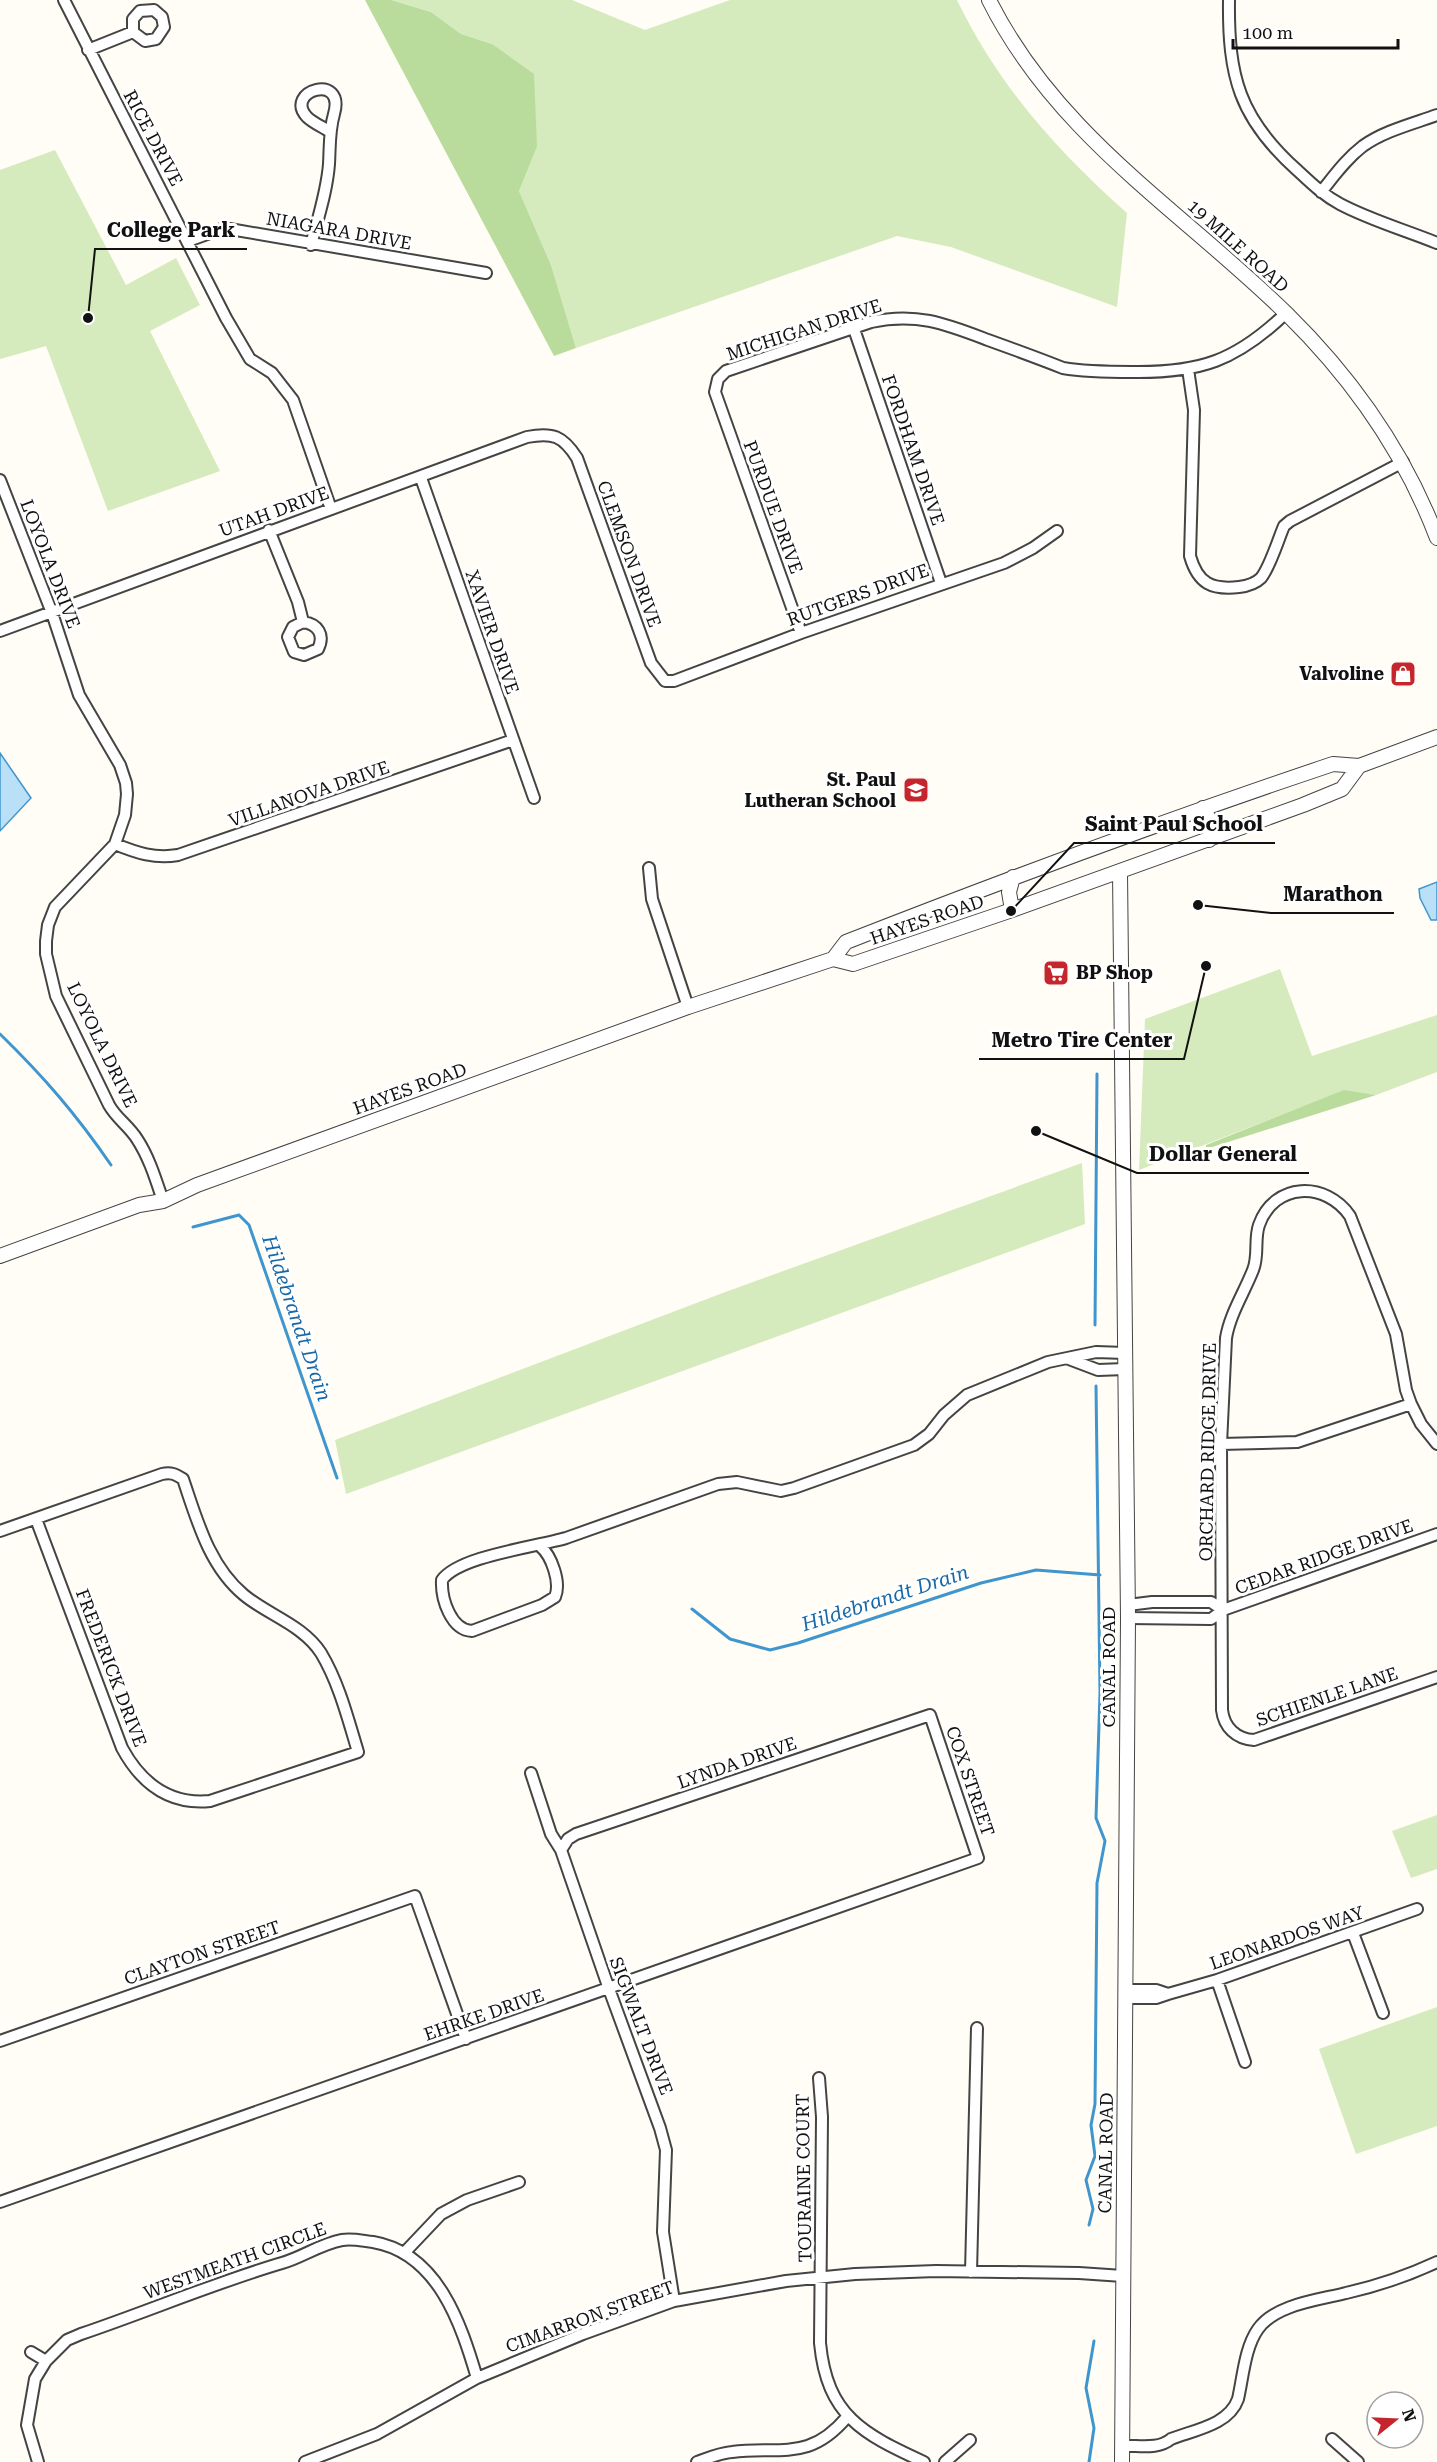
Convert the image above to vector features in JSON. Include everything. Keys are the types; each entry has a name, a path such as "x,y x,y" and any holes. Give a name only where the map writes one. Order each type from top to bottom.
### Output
{"street":[{"name":"RICE DRIVE","path":"64,0 226,318 250,359 272,373 294,400 331,508"},
{"name":"19 MILE ROAD","path":"989,0 1010,38 1032,70 1080,129 1286,313 1335,363 1383,427 1403,462 1437,538"},
{"path":"1229,0 1230,53 1238,85 1249,115 1272,146 1321,192 1357,212 1437,243"},
{"path":"88,50 133,32"},
{"path":"1321,192 1343,164 1377,137 1437,115"},
{"path":"311,245 329,165 330,132"},
{"name":"NIAGARA DRIVE","path":"188,241 224,228 311,245 486,273"},
{"name":"MICHIGAN DRIVE","path":"715,392 718,379 734,367 890,318 932,320 955,326 1063,368 1080,371 1163,372 1202,366 1238,352 1266,332 1286,313"},
{"name":"FORDHAM DRIVE","path":"854,329 941,583"},
{"path":"1188,369 1194,410 1190,556 1198,574 1208,585 1224,589 1255,583 1262,577 1284,526 1290,521 1403,462"},
{"name":"PURDUE DRIVE","path":"715,392 801,633"},
{"name":"UTAH DRIVE","path":"0,631 331,508 421,478 527,437 543,434 561,439"},
{"name":"CLEMSON DRIVE","path":"561,439 577,458 651,663 665,681"},
{"name":"XAVIER DRIVE","path":"421,478 534,798"},
{"name":"LOYOLA DRIVE","path":"0,480 52,613 79,695 120,765 126,783 125,815 115,844 54,907 48,925 46,954 56,996 114,1114 136,1138 154,1174 164,1201"},
{"path":"269,531 298,602 303,622"},
{"name":"RUTGERS DRIVE","path":"665,681 674,681 801,633 1004,563 1033,548 1058,531"},
{"name":"HAYES ROAD","path":"833,959 846,942 1013,877 1333,764 1359,766 1437,736"},
{"name":"VILLANOVA DRIVE","path":"115,844 138,854 158,857 178,855 513,740"},
{"name":"HAYES ROAD","path":"0,1256 140,1205 164,1201 197,1185 688,1007 833,959 853,964 1209,840 1342,789 1359,766"},
{"path":"1203,808 1211,822 1209,840"},
{"path":"649,868 652,899 688,1007"},
{"name":"CANAL ROAD","path":"1120,872 1128,1612 1122,2462"},
{"path":"1012,910 1009,892 1013,877"},
{"name":"ORCHARD RIDGE DRIVE","path":"1229,1729 1222,1710 1221,1444 1227,1328 1256,1263 1259,1223 1268,1208 1285,1195 1307,1190 1323,1193 1339,1203 1353,1222 1396,1334 1411,1404"},
{"path":"540,1546 549,1556 558,1583 555,1597 542,1605 472,1631 464,1631 458,1627 441,1589 442,1580 447,1574 500,1553 540,1546 718,1484 737,1482 781,1491 802,1486 914,1445 929,1434 944,1414 967,1395 1038,1365 1096,1352 1125,1353"},
{"path":"1069,1359 1098,1371 1125,1370"},
{"path":"1221,1444 1297,1442 1411,1404 1421,1424 1437,1444"},
{"name":"FREDERICK DRIVE","path":"170,1472 183,1479 206,1541 225,1576 245,1596 290,1624 320,1652 339,1693 358,1752 210,1801 187,1801 153,1787 134,1768 122,1748 36,1519 162,1474 170,1472"},
{"path":"0,1532 36,1519"},
{"name":"CEDAR RIDGE DRIVE","path":"1128,1612 1212,1619 1223,1610 1437,1534"},
{"name":"CEDAR RIDGE DRIVE","path":"1128,1612 1152,1602 1211,1602 1223,1610"},
{"name":"SCHIENLE LANE","path":"1229,1729 1244,1739 1259,1739 1437,1677"},
{"name":"LYNDA DRIVE","path":"561,1850 568,1839 576,1834 930,1715"},
{"name":"COX STREET","path":"930,1715 978,1858"},
{"name":"SIGWALT DRIVE","path":"531,1773 551,1834 561,1850 609,1989 654,2107 666,2150 663,2232 674,2301"},
{"name":"EHRKE DRIVE","path":"0,2202 978,1858"},
{"name":"CLAYTON STREET","path":"0,2042 415,1896 466,2039"},
{"name":"LEONARDOS WAY","path":"1125,1994 1156,1990 1168,1994 1217,1980 1417,1909"},
{"path":"1353,1933 1383,2013"},
{"path":"1217,1980 1245,2062"},
{"path":"971,2272 977,2028"},
{"name":"TOURAINE COURT","path":"819,2078 822,2117 821,2357 830,2390 847,2417"},
{"path":"405,2252 441,2214 466,2200 519,2182"},
{"name":"WESTMEATH CIRCLE","path":"38,2462 27,2425 35,2379 46,2361 67,2340 252,2272 286,2262 328,2244 345,2240 383,2244 405,2252 432,2277 451,2306 468,2346 477,2379"},
{"path":"1122,2446 1152,2447 1165,2444 1171,2439 1218,2421 1231,2412 1238,2399 1254,2336 1269,2319 1292,2308 1381,2283 1437,2262"},
{"name":"CIMARRON STREET","path":"305,2462 377,2434 477,2379 584,2334 674,2301 821,2277 925,2271 1079,2273 1123,2276"},
{"path":"31,2352 46,2361"},
{"path":"697,2462 730,2452 783,2452 812,2445 828,2436 847,2417 891,2447 924,2462"},
{"path":"1332,2439 1358,2462"},
{"path":"945,2462 970,2440"}],"green space":[{"path":"365,0 391,0 431,12 461,34 492,44 534,74 537,147 519,191 551,265 576,348 554,356"},
{"path":"391,0 572,0 645,30 730,0 957,0 991,60 1031,115 1077,166 1127,213 1117,307 951,247 897,236 576,348 551,265 519,191 537,147 492,44 461,34 431,12"},
{"path":"55,150 126,285 176,258 200,305 150,331 220,471 108,511 46,346 0,359 0,170"},
{"path":"1280,969 1312,1056 1437,1015 1437,1072 1376,1095 1344,1091 1139,1170 1145,1019"},
{"path":"1344,1090 1376,1095 1206,1149 1206,1145"},
{"path":"1082,1163 1085,1224 346,1494 335,1440 728,1291"},
{"path":"1437,1815 1437,1869 1411,1878 1392,1831"},
{"path":"1437,2007 1437,2126 1356,2154 1319,2049"}],"water":[{"path":"0,753 31,798 0,831"},
{"path":"1437,882 1437,920 1431,920 1420,898 1419,889"}],"waterway":[{"name":"Hildebrandt Drain","path":"0,1034 59,1097 111,1165"},
{"path":"1095,1325 1097,1074"},
{"name":"Hildebrandt Drain","path":"193,1227 239,1215 249,1225 337,1478"},
{"path":"1089,2225 1093,2209 1086,2180 1095,2156 1091,2125 1095,2104 1097,1883 1105,1841 1096,1818 1100,1693 1096,1386"},
{"name":"Hildebrandt Drain","path":"692,1609 730,1639 770,1650 798,1643 981,1583 1036,1570 1100,1575"},
{"path":"1089,2462 1094,2428 1086,2388 1094,2341"}],"place":[{"name":"College Park","path":"88,318"},
{"name":"Valvoline","path":"1403,674"},
{"name":"St. Paul Lutheran School","path":"916,790"},
{"name":"Marathon","path":"1198,905"},
{"name":"Saint Paul School","path":"1011,911"},
{"name":"Metro Tire Center","path":"1206,966"},
{"name":"BP Shop","path":"1056,973"},
{"name":"Dollar General","path":"1036,1131"}]}
